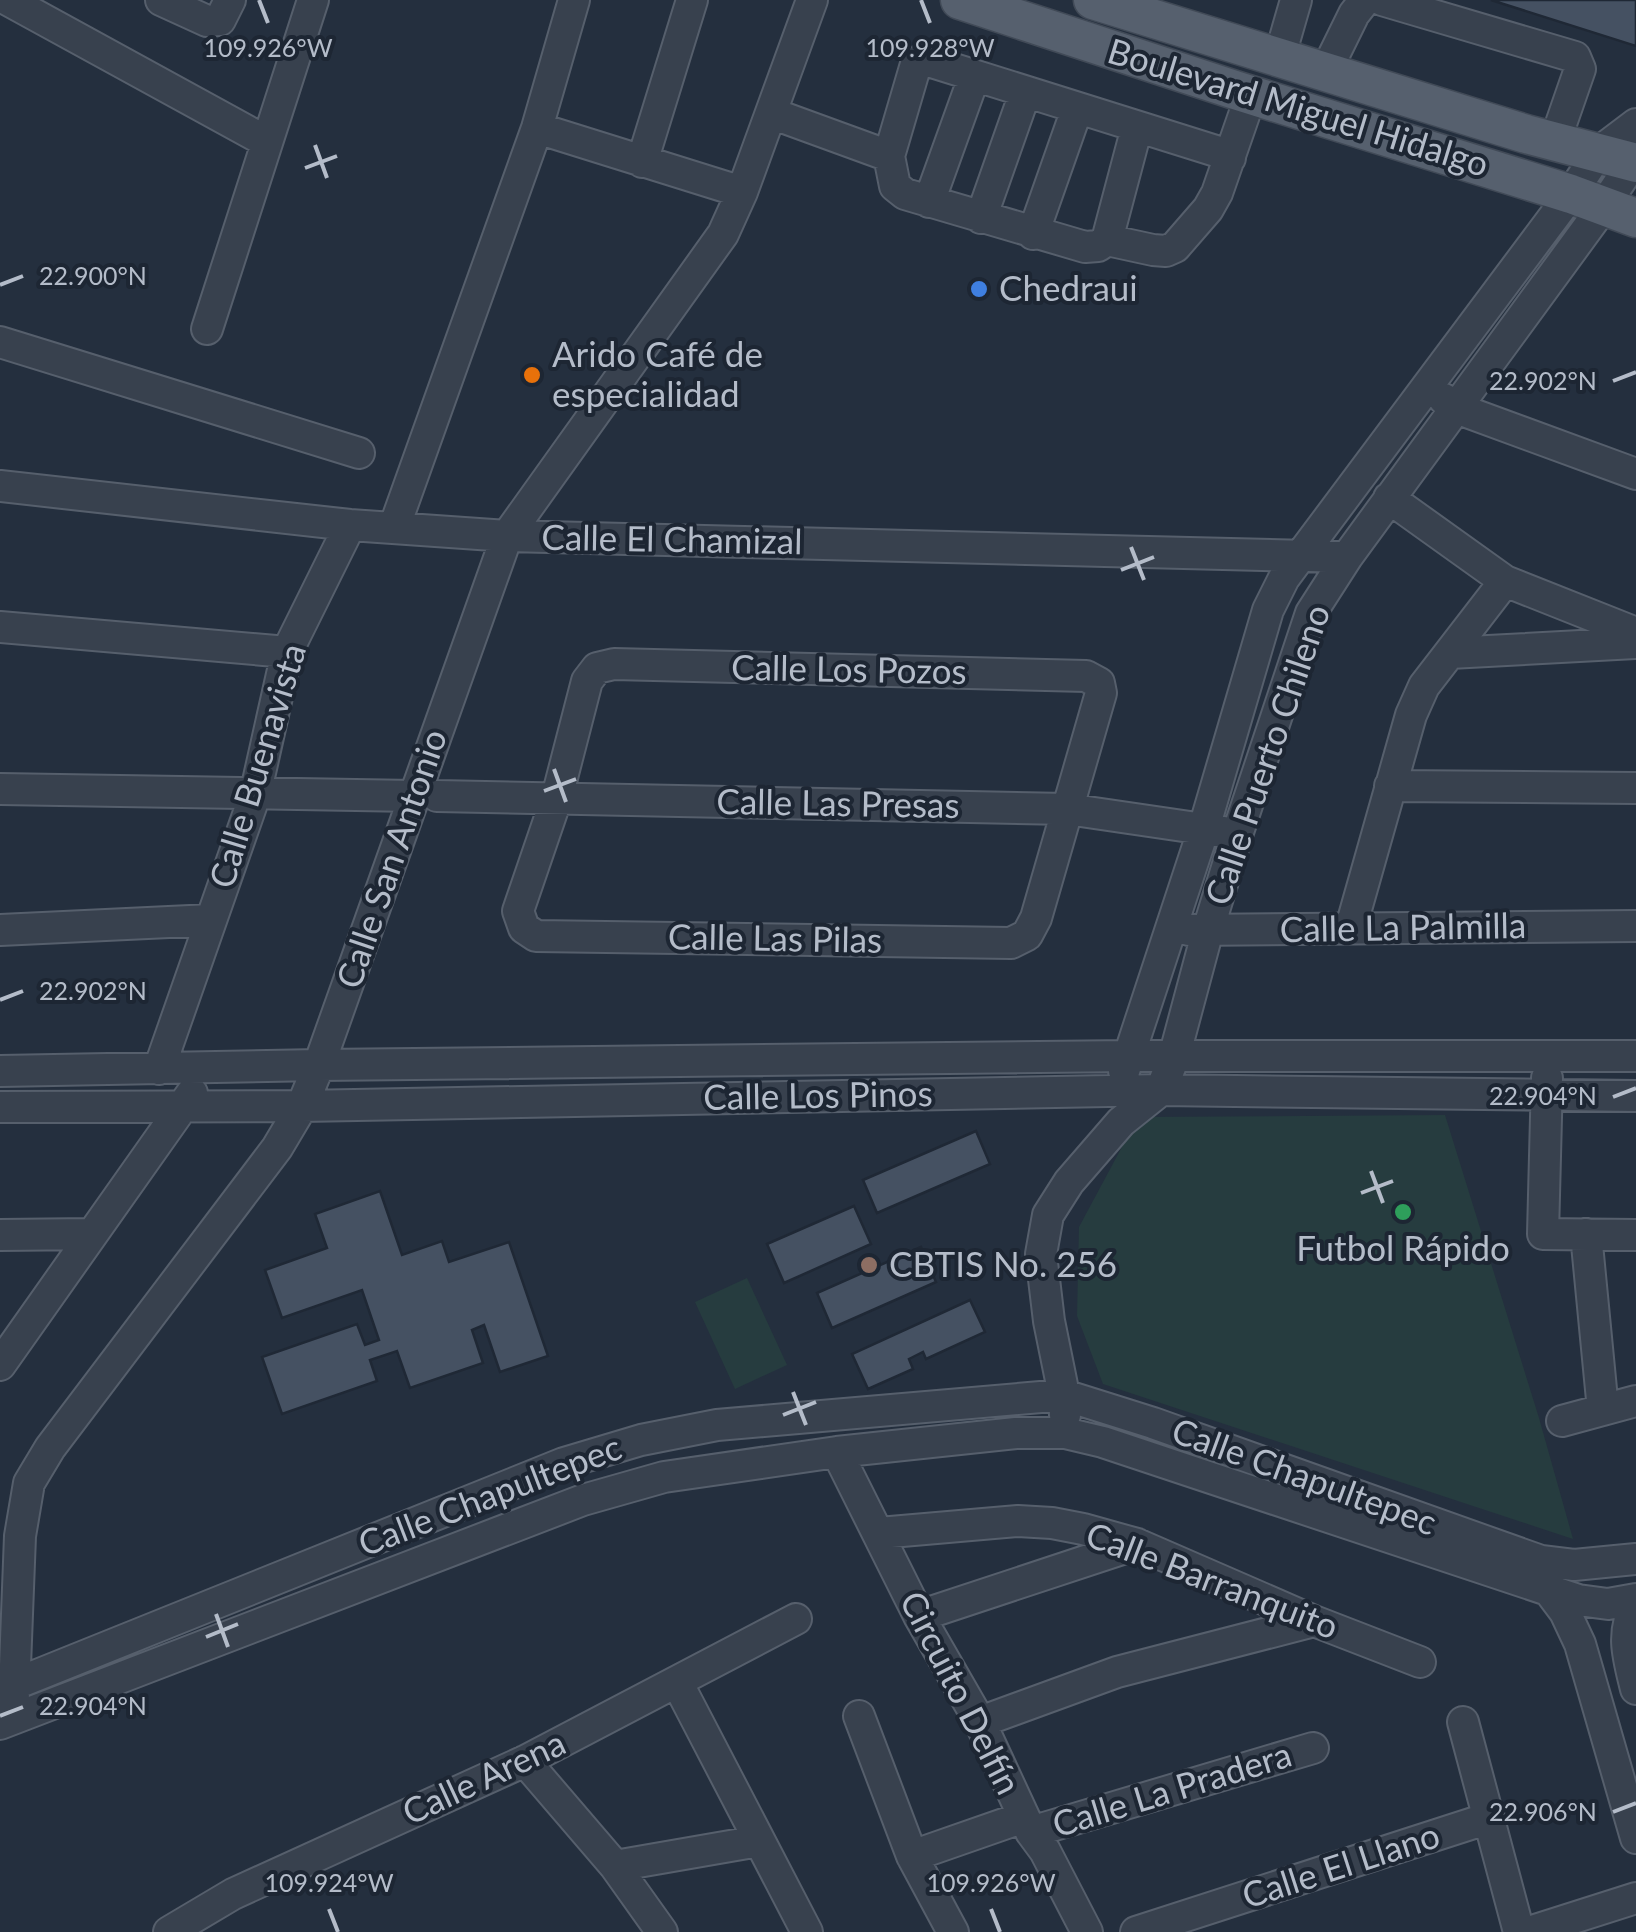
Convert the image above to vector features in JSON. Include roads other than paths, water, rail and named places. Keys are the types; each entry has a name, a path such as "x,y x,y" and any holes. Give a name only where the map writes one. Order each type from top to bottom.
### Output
{"main road":[{"name":"Boulevard Miguel Hidalgo","path":"960,0 1603,206"},
{"path":"1072,37 1084,0"},
{"name":"Boulevard Miguel Hidalgo","path":"1092,0 1554,141 1626,157"}],"street":[{"path":"8,0 268,142"},
{"path":"161,0 207,21 220,20 230,0"},
{"path":"208,329 313,0"},
{"path":"394,528 537,128 574,0"},
{"path":"642,162 692,0"},
{"name":"Calle San Antonio","path":"7,1704 10,1540 29,1483 50,1448 292,1126 426,796 507,536 723,234 812,0"},
{"path":"1279,59 1296,0"},
{"path":"1325,72 1365,0"},
{"path":"1382,0 1575,57 1580,70 1554,141"},
{"path":"1137,128 1107,240 1098,246 1085,247 1033,234 904,194 895,186 892,146 916,64 922,59 1224,155"},
{"path":"929,202 974,76"},
{"path":"1107,240 1153,250 1175,247 1218,193 1224,155 1244,92"},
{"path":"980,218 1024,93"},
{"path":"774,104 892,146"},
{"path":"1033,234 1077,109"},
{"name":"Calle Puerto Chileno","path":"1065,1432 1064,1395 1041,1254 1048,1215 1069,1182 1121,1122 1160,1090 1174,1056 1237,835 1311,613 1346,557 1603,206 1626,157 1636,124"},
{"path":"537,128 742,192"},
{"name":"Calle Puerto Chileno","path":"1116,1091 1204,828 1268,610 1284,578 1427,386 1603,206"},
{"path":"0,342 359,453"},
{"path":"1427,386 1456,408 1636,474"},
{"name":"Calle El Chamizal","path":"0,486 350,525 507,536 1346,557"},
{"path":"1390,498 1505,582 1636,633"},
{"name":"Calle Buenavista","path":"160,1069 255,795 288,652 350,525"},
{"path":"1351,927 1411,715 1424,686 1505,582"},
{"path":"0,627 288,652"},
{"path":"1450,653 1636,643"},
{"name":"Calle Los Pozos","path":"556,797 587,681 598,668 614,664 1086,676 1099,682 1101,693 1068,810"},
{"path":"1390,786 1636,788"},
{"name":"Calle Las Presas","path":"0,789 1068,810 1237,835"},
{"name":"Calle Las Pilas","path":"556,797 518,912 524,928 536,936 1011,943 1026,935 1036,918 1068,810"},
{"path":"0,930 212,920"},
{"name":"Calle La Palmilla","path":"1170,930 1636,926"},
{"path":"1547,1054 1543,1234 1636,1235"},
{"name":"Calle Los Pinos","path":"0,1071 1130,1056 1636,1056"},
{"path":"0,1365 207,1069"},
{"name":"Calle Los Pinos","path":"0,1107 302,1106 1160,1090 1636,1096"},
{"path":"1116,1091 1121,1122"},
{"path":"0,1236 92,1234"},
{"path":"1586,1234 1604,1410"},
{"name":"Calle Chapultepec","path":"7,1704 564,1463 641,1440 717,1425 1064,1395 1541,1561 1574,1566 1636,1558"},
{"path":"1562,1422 1636,1401"},
{"name":"Calle Chapultepec","path":"7,1704 584,1500 664,1478 836,1452 1016,1433 1065,1432 1103,1442 1578,1600 1608,1604 1636,1599"},
{"name":"Circuito Delfín","path":"836,1452 919,1616 980,1722 1027,1825 1087,1932"},
{"name":"Calle Barranquito","path":"879,1533 1018,1521 1052,1523 1137,1544 1314,1622 1420,1662"},
{"path":"919,1616 1137,1544"},
{"path":"1550,1592 1580,1644 1636,1838"},
{"path":"1636,1606 1628,1620 1626,1640 1636,1689"},
{"name":"Calle Arena","path":"169,1932 233,1894 525,1762 796,1620"},
{"path":"980,1722 1117,1672 1314,1622"},
{"path":"677,1682 808,1932"},
{"path":"859,1716 912,1856 953,1932"},
{"path":"1463,1722 1519,1932"},
{"name":"Calle La Pradera","path":"912,1856 1313,1748"},
{"path":"525,1762 616,1866 662,1932"},
{"name":"Calle El Llano","path":"1136,1932 1489,1818"},
{"path":"616,1866 759,1841"},
{"path":"1530,1932 1636,1898"}],"place":[{"name":"Chedraui","path":"979,289"},
{"name":"Arido Café de especialidad","path":"532,375"},
{"name":"Futbol Rápido","path":"1403,1212"},
{"name":"CBTIS No. 256","path":"869,1265"}]}
